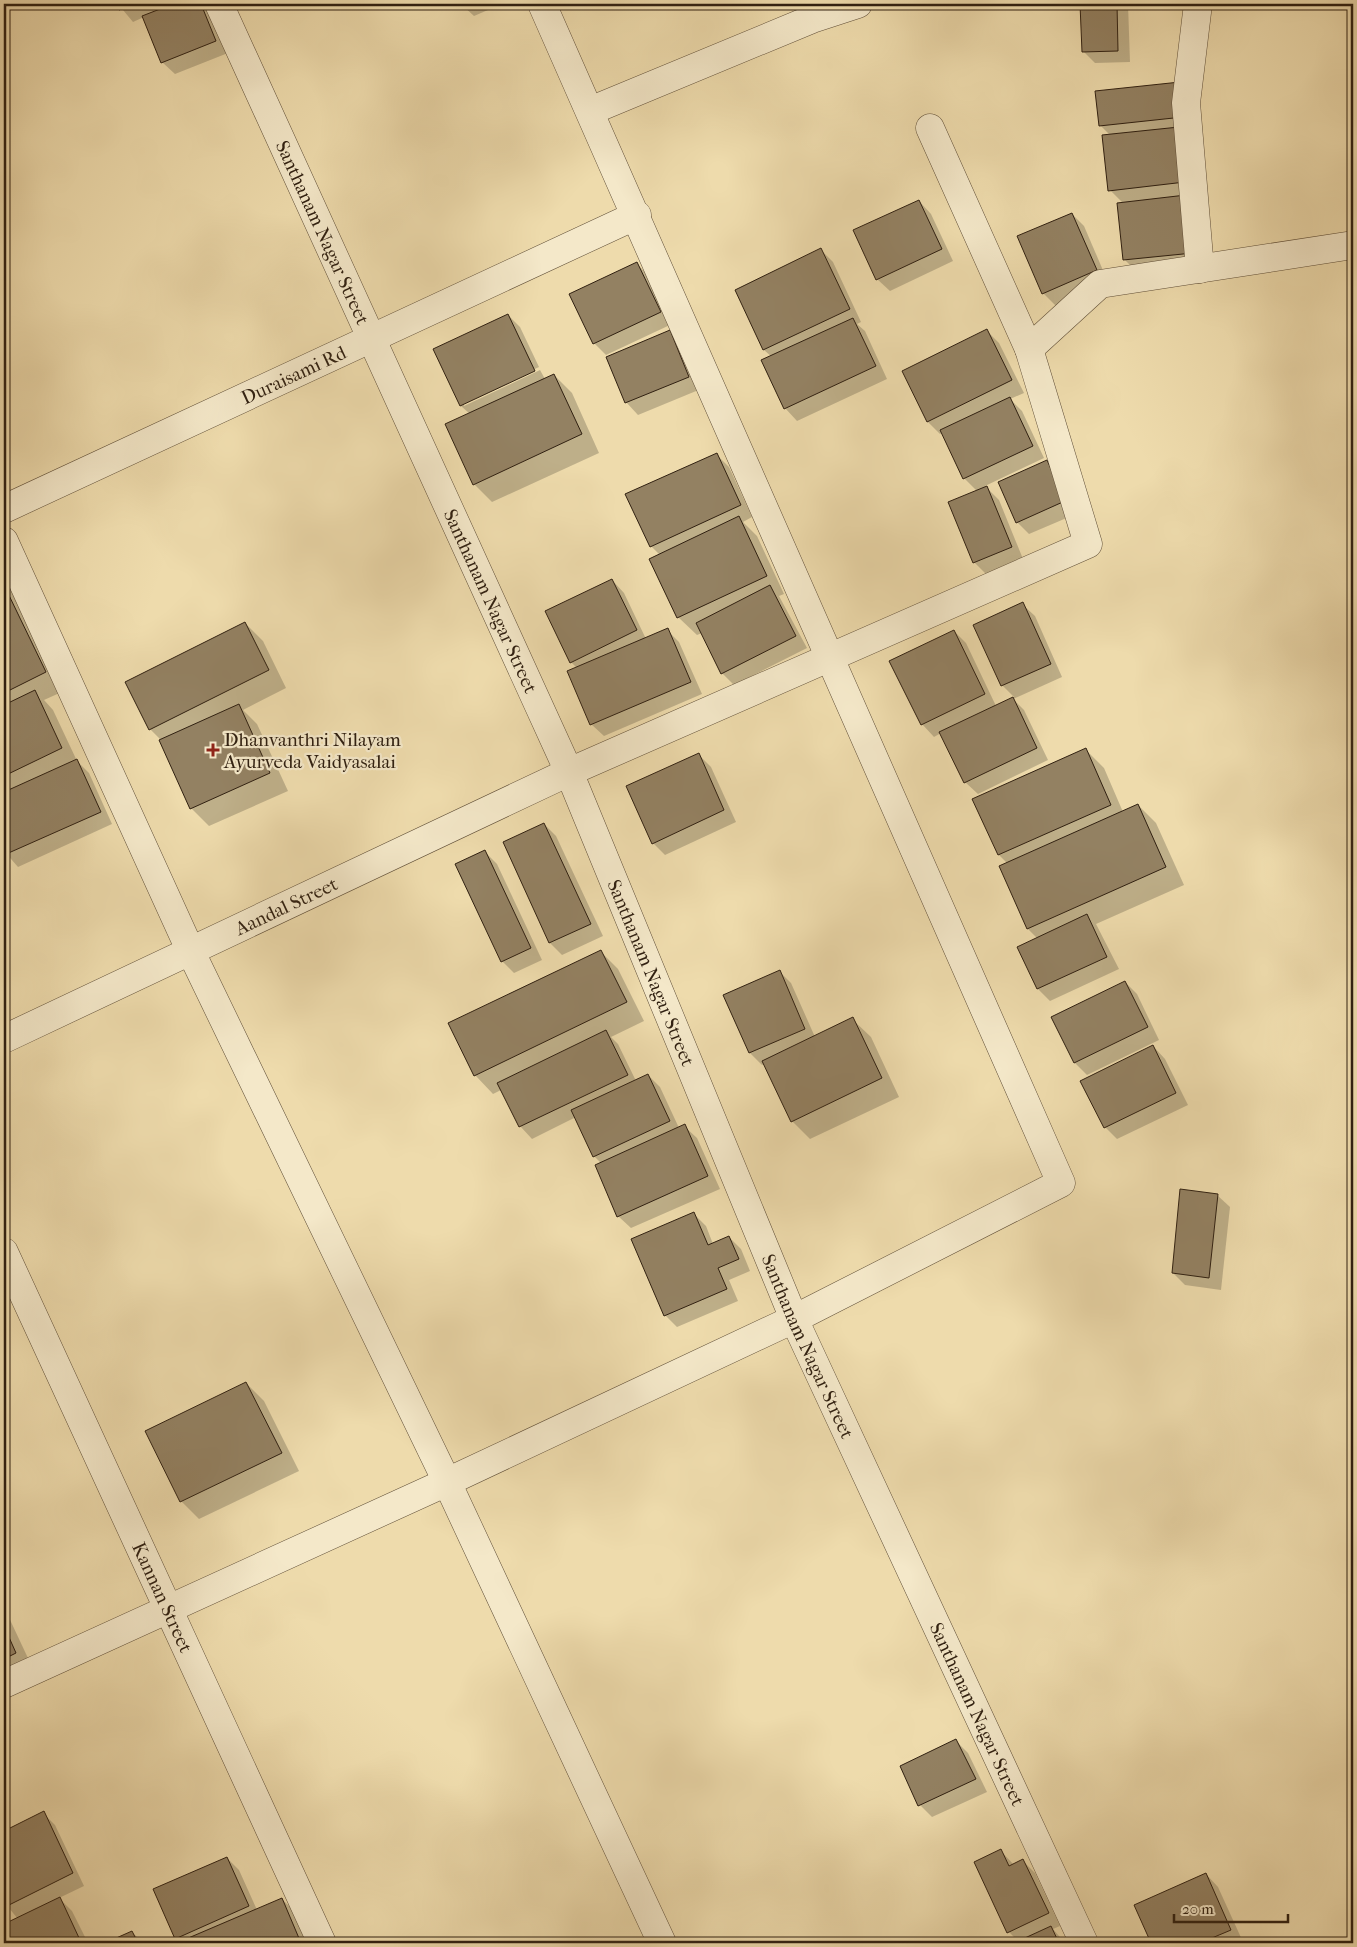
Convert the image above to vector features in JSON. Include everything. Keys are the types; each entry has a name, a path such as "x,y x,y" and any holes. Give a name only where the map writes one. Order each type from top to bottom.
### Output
{"street":[{"path":"4,1684 447,1482 794,1319 1061,1183 828,657 637,215 542,4"},
{"path":"590,111 812,19 858,4"},
{"path":"1198,4 1186,103 1200,269"},
{"name":"Santhanam Nagar Street","path":"225,6 371,338 569,772 794,1319 1084,1943"},
{"path":"930,128 1028,349 1100,284 1353,245"},
{"name":"Duraisami Rd","path":"4,510 637,215"},
{"name":"Aandal Street","path":"4,1039 569,772 1088,544 1028,349"},
{"path":"4,541 191,952 447,1482 662,1943"},
{"name":"Kannan Street","path":"4,1252 322,1943"}],"building":[{"path":"117,4 134,4 119,10"},
{"path":"173,4 201,4 216,41 161,63 142,16"},
{"path":"1080,4 1117,4 1118,51 1082,52"},
{"path":"1180,82 1183,117 1099,126 1095,91"},
{"path":"1179,127 1185,182 1108,191 1102,135"},
{"path":"1186,195 1193,253 1123,260 1117,203"},
{"path":"919,200 942,249 876,280 853,230"},
{"path":"1072,213 1097,270 1042,294 1017,236"},
{"path":"821,248 850,309 763,350 735,290"},
{"path":"637,262 661,312 593,344 569,294"},
{"path":"508,314 535,371 460,406 433,349"},
{"path":"853,318 876,366 784,409 761,360"},
{"path":"987,329 1012,380 927,422 902,371"},
{"path":"670,330 689,377 625,403 606,357"},
{"path":"554,374 582,434 473,485 445,424"},
{"path":"1010,397 1033,446 963,479 940,430"},
{"path":"717,453 741,505 650,547 625,494"},
{"path":"1047,460 1065,501 1016,523 998,482"},
{"path":"987,486 1012,547 973,563 948,502"},
{"path":"739,516 767,576 677,618 649,559"},
{"path":"612,579 637,630 570,663 545,611"},
{"path":"4,585 46,672 4,693"},
{"path":"770,585 796,636 721,674 696,623"},
{"path":"1023,602 1051,664 1001,686 973,625"},
{"path":"245,622 269,670 149,730 125,682"},
{"path":"668,628 691,682 590,725 567,671"},
{"path":"954,630 985,694 921,725 889,661"},
{"path":"35,690 62,748 4,776 4,705"},
{"path":"1013,697 1037,748 964,783 939,732"},
{"path":"239,704 270,773 190,809 159,740"},
{"path":"1086,748 1111,805 998,855 972,799"},
{"path":"699,753 724,810 652,844 626,786"},
{"path":"77,759 101,812 4,855 4,792"},
{"path":"1138,804 1166,867 1027,929 999,866"},
{"path":"544,823 591,924 549,943 503,842"},
{"path":"485,850 531,948 501,962 455,864"},
{"path":"1087,914 1107,957 1037,989 1017,947"},
{"path":"601,950 627,1002 474,1076 448,1023"},
{"path":"780,970 805,1029 749,1053 723,995"},
{"path":"1125,981 1148,1027 1074,1063 1051,1017"},
{"path":"853,1017 882,1078 791,1122 762,1061"},
{"path":"606,1030 628,1075 519,1127 497,1083"},
{"path":"1153,1045 1176,1093 1104,1128 1080,1081"},
{"path":"648,1074 670,1121 593,1157 571,1110"},
{"path":"685,1124 708,1176 617,1217 595,1165"},
{"path":"1180,1189 1218,1194 1209,1278 1172,1273"},
{"path":"694,1212 708,1245 729,1236 739,1259 718,1268 727,1289 664,1316 631,1239"},
{"path":"246,1382 282,1453 180,1502 145,1431"},
{"path":"4,1626 16,1653 4,1659"},
{"path":"956,1739 976,1779 918,1806 900,1766"},
{"path":"44,1811 73,1873 5,1907 4,1831"},
{"path":"1001,1849 1009,1866 1023,1859 1049,1913 1007,1933 974,1862"},
{"path":"227,1857 249,1906 175,1939 153,1889"},
{"path":"1206,1873 1231,1930 1200,1943 1151,1943 1134,1905"},
{"path":"60,1897 80,1940 73,1943 9,1943 4,1932 4,1924"},
{"path":"282,1898 301,1943 179,1942"},
{"path":"1051,1926 1059,1943 1014,1943"},
{"path":"132,1931 138,1943 105,1943"}],"place":[{"name":"Dhanvanthri Nilayam Ayurveda Vaidyasalai","path":"213,750"}]}
